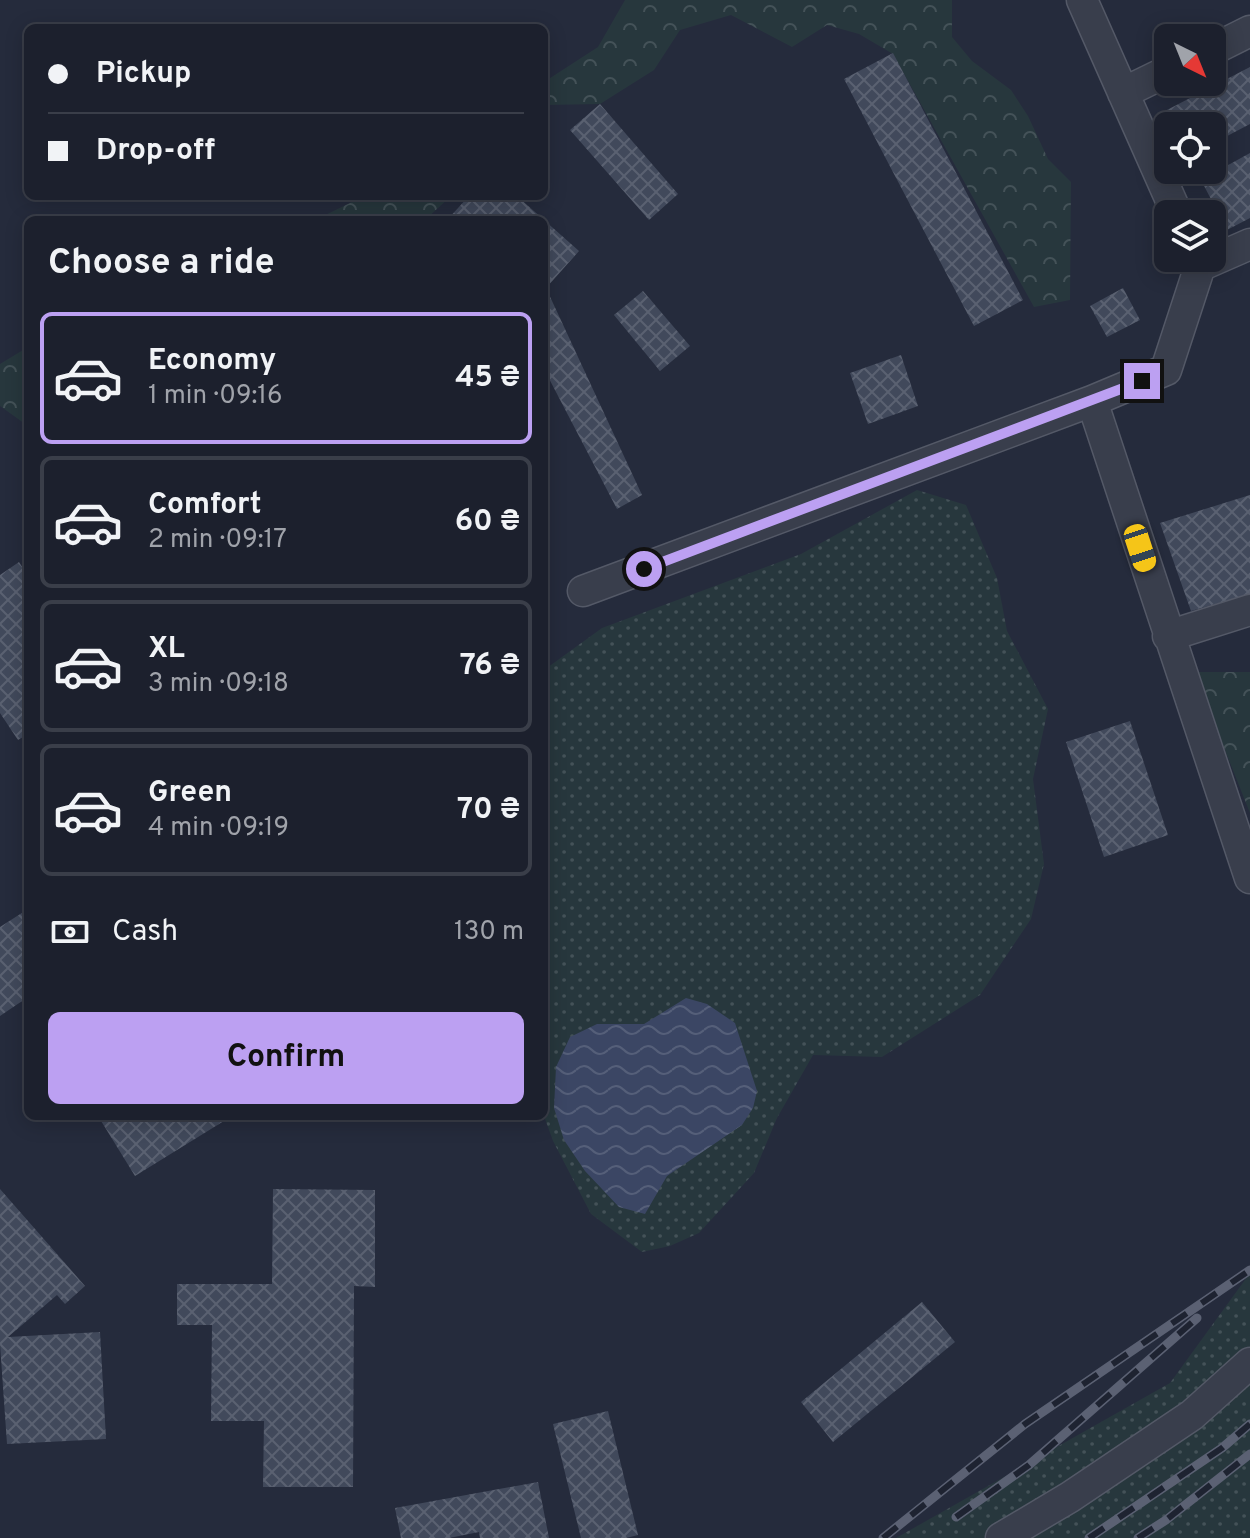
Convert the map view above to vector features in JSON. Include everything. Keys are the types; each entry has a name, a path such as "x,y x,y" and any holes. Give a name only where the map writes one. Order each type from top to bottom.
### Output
{"street":[{"path":"1082,0 1171,200"},
{"path":"1226,43 1250,31"},
{"path":"1123,93 1154,78"},
{"path":"1226,252 1250,244"},
{"path":"583,591 1092,401 1166,370 1195,272"},
{"path":"1092,401 1250,878"},
{"path":"1168,636 1250,610"},
{"path":"1001,1538 1070,1497 1192,1415 1250,1363"}],"green space":[{"path":"625,0 952,0 952,37 972,61 1011,90 1028,116 1048,159 1071,182 1070,300 1034,307 893,54 859,34 827,25 792,47 731,15 680,30 654,70 600,104 548,105 548,79 598,47"},
{"path":"353,200 447,200 429,216 323,216"},
{"path":"24,349 24,423 0,406 0,364"},
{"path":"917,490 966,505 997,578 1007,631 1048,709 1033,779 1044,864 1031,919 980,995 882,1057 813,1055 777,1118 754,1173 699,1233 670,1246 642,1252 591,1214 545,1120 548,1120 548,667 602,628 801,554"},
{"path":"1194,672 1250,672 1250,813"},
{"path":"1250,1273 1250,1538 896,1538 1170,1383"}],"water":[{"path":"686,998 707,1004 735,1023 757,1091 753,1108 742,1125 667,1176 645,1214 619,1207 585,1171 564,1140 554,1108 556,1067 570,1037 597,1024 644,1024"}],"building":[{"path":"893,53 1023,300 974,326 844,79"},
{"path":"1250,67 1250,124 1226,137 1226,112 1163,112 1194,96 1226,96 1226,79"},
{"path":"600,104 678,194 649,220 570,130"},
{"path":"1250,153 1250,218 1227,230 1226,200 1211,200 1203,184 1226,184 1226,166"},
{"path":"465,200 522,200 540,216 451,216"},
{"path":"548,224 579,251 548,286"},
{"path":"1123,288 1140,320 1107,337 1090,306"},
{"path":"643,291 690,346 660,371 614,315"},
{"path":"548,292 642,495 617,509 548,377"},
{"path":"901,355 918,406 868,424 850,373"},
{"path":"1250,495 1250,594 1191,611 1160,523"},
{"path":"19,562 24,570 24,736 18,740 0,713 0,575"},
{"path":"1130,721 1168,835 1104,857 1066,742"},
{"path":"24,912 24,1000 0,1016 0,927"},
{"path":"100,1120 226,1120 135,1176"},
{"path":"0,1189 85,1286 65,1304 57,1295 8,1337 100,1332 106,1439 7,1444 0,1344"},
{"path":"273,1189 375,1190 375,1287 354,1286 353,1487 263,1487 264,1421 211,1421 212,1325 177,1325 177,1284 272,1284"},
{"path":"922,1302 955,1342 833,1442 801,1402"},
{"path":"608,1411 638,1535 581,1538 553,1424"},
{"path":"538,1482 549,1538 480,1538 479,1532 449,1538 401,1538 395,1508"}],"railway":[{"path":"883,1538 1025,1424 1250,1270"},
{"path":"956,1517 1029,1465 1197,1318"},
{"path":"1089,1538 1222,1448 1250,1424"},
{"path":"1138,1538 1250,1454"}],"route":[{"path":"644,569 1142,381"}]}
